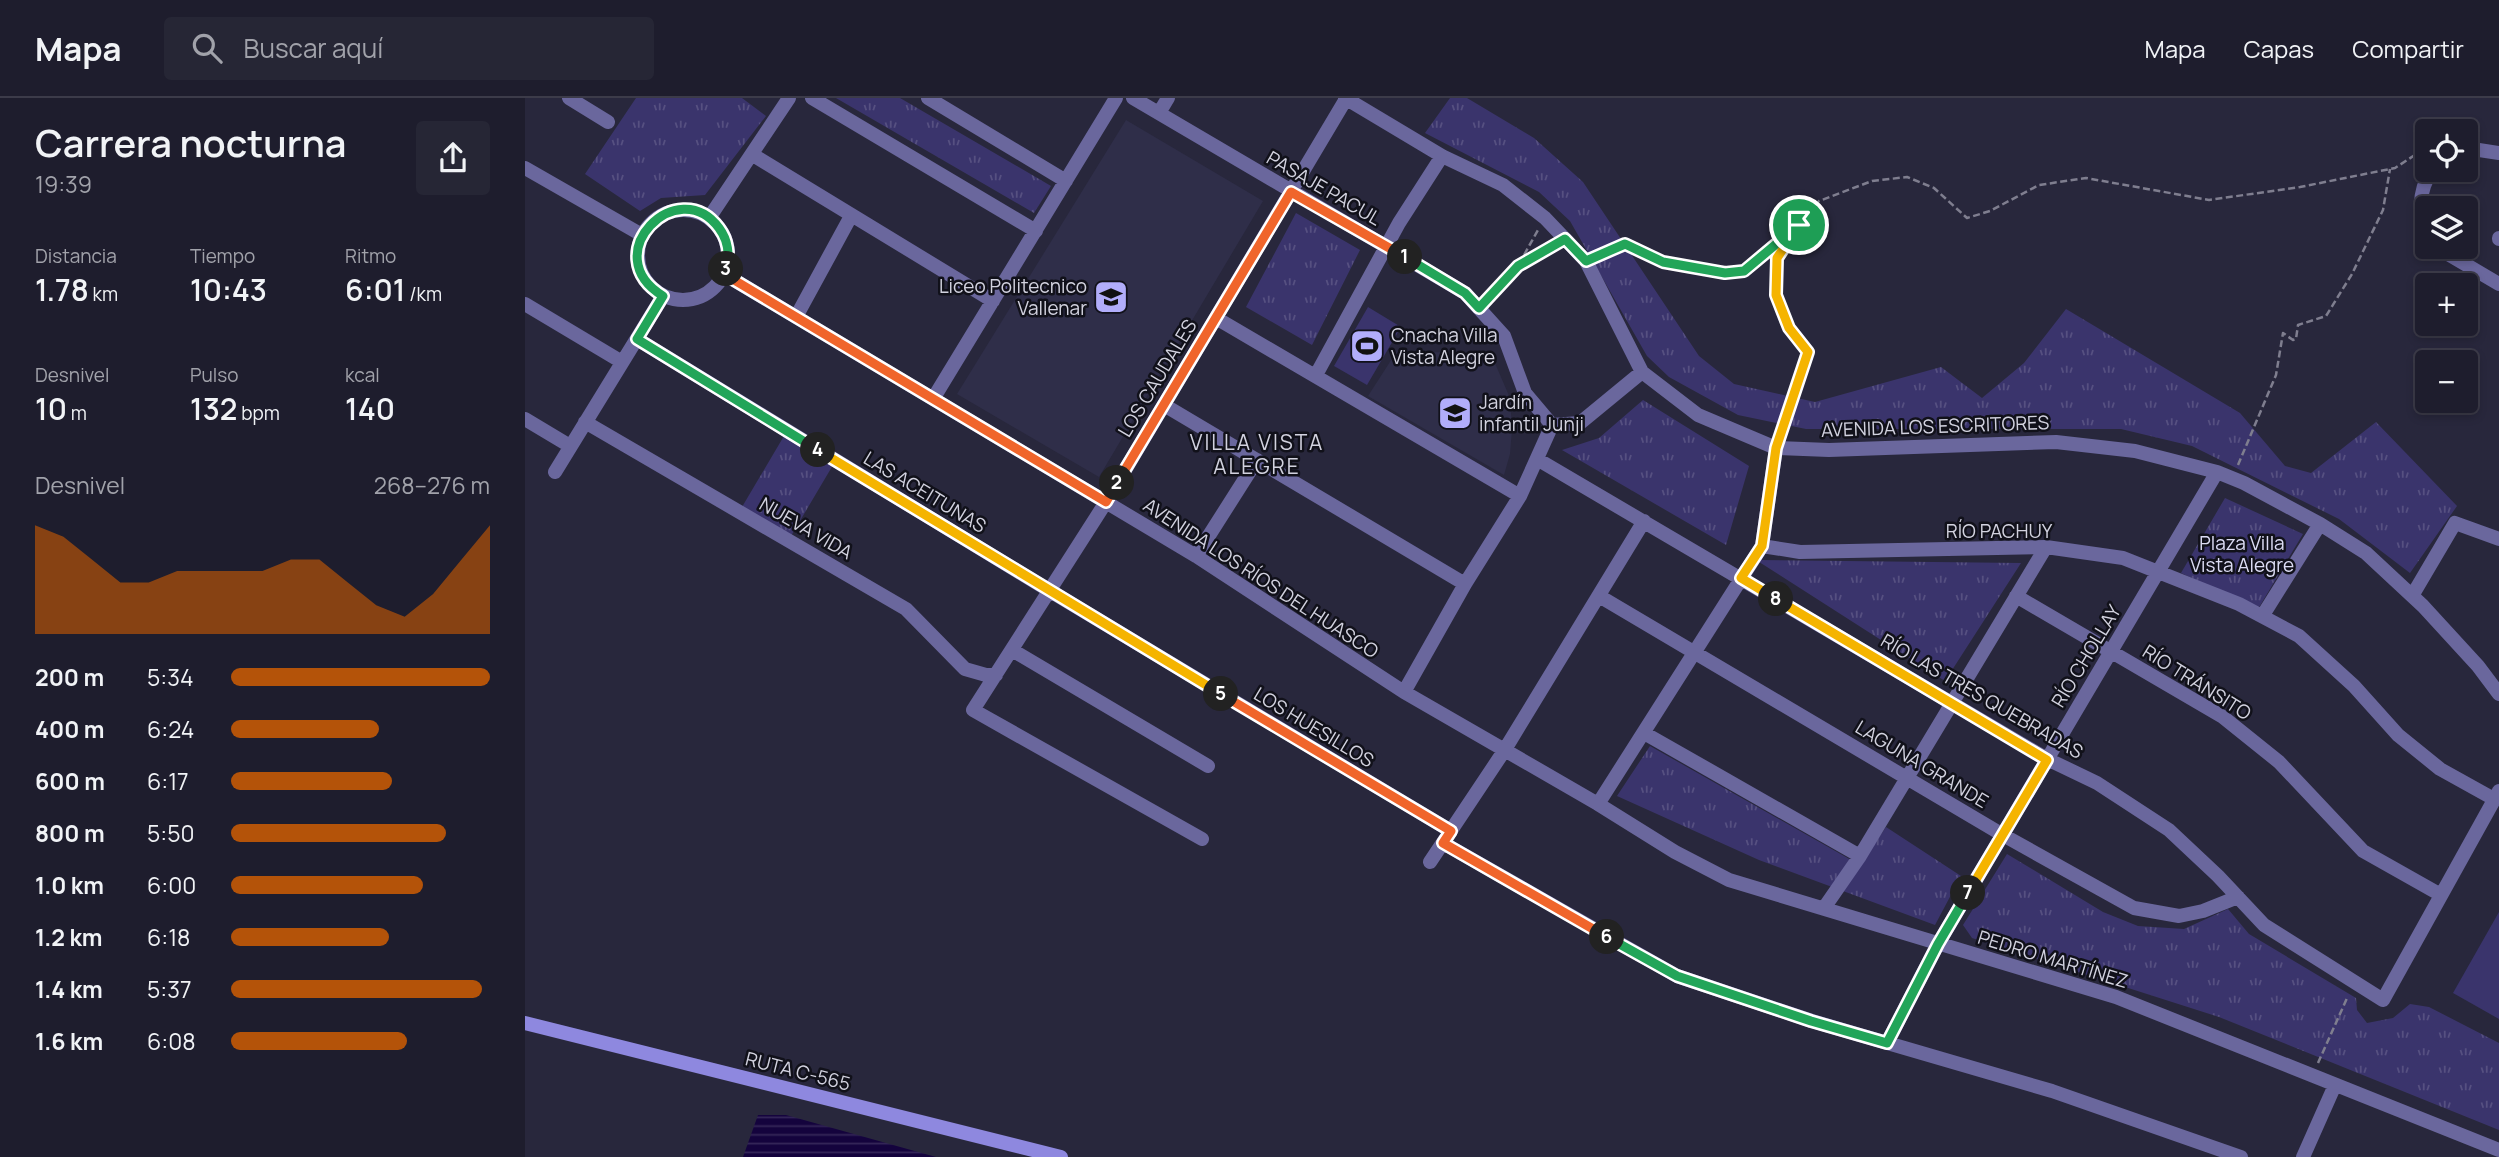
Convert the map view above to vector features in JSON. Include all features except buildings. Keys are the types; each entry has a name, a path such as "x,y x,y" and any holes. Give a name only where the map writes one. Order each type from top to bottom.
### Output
{"main road":[{"name":"RUTA C-565","path":"525,1023 1061,1157"}],"street":[{"path":"569,98 608,122"},
{"path":"709,218 789,98"},
{"path":"812,98 1036,231"},
{"path":"928,98 1066,181"},
{"path":"933,399 1116,98"},
{"name":"PASAJE PACUL","path":"1133,98 1465,293 1504,336 1525,393 1552,425"},
{"path":"1159,113 1168,98"},
{"name":"AVENIDA LOS ESCRITORES","path":"1346,98 1441,156 1503,185 1545,218 1586,261 1641,372 1698,415 1776,448 1829,450 2056,442 2135,451 2217,472 2320,524 2367,553 2478,666 2499,694"},
{"name":"LOS CAUDALES","path":"1202,839 973,710 1106,502 1346,98"},
{"path":"2478,150 2499,153"},
{"path":"753,155 993,301"},
{"path":"1316,375 1387,246 1441,156"},
{"path":"525,168 642,235"},
{"path":"677,210 688,210 709,218 725,237 728,262 724,274 718,284 698,298 687,300 663,296 649,285 640,270 638,253 642,235 656,218 677,210"},
{"path":"796,317 851,216"},
{"path":"2453,259 2499,284"},
{"name":"AVENIDA LOS RÍOS DEL HUASCO","path":"724,274 1196,556 1404,692 1598,804"},
{"path":"555,472 663,296"},
{"path":"525,304 622,362"},
{"path":"1216,318 1520,496"},
{"name":"LAS ACEITUNAS","path":"637,339 1050,591"},
{"path":"1404,692 1465,584 1520,496 1552,425 1580,423 1641,372"},
{"path":"1164,405 1465,584"},
{"path":"525,419 570,446"},
{"name":"NUEVA VIDA","path":"585,422 906,609 965,669 986,676 996,675"},
{"path":"1598,804 1762,546 1776,448"},
{"name":"RÍO LAS TRES QUEBRADAS","path":"1537,458 2047,760 2097,783 2169,830 2264,925 2383,1000 2441,895"},
{"path":"1196,556 1257,460"},
{"name":"RÍO CHOLLAY","path":"1887,1043 1938,944 2217,472"},
{"path":"1430,862 1504,751 1644,521"},
{"path":"2412,596 2455,523 2499,539"},
{"path":"2263,615 2320,524"},
{"name":"RÍO PACHUY","path":"1762,546 1800,552 2046,547 2123,558 2263,615 2299,636 2354,686 2397,736 2440,769 2497,795"},
{"path":"1824,908 1860,856 2046,547"},
{"name":"LOS HUESILLOS","path":"1050,591 1677,976 1811,1021 2052,1091 2241,1157"},
{"name":"LAGUNA GRANDE","path":"1599,596 2003,835 2134,908 2179,916 2203,911 2238,897"},
{"name":"RÍO TRÁNSITO","path":"2016,596 2223,717 2279,762 2363,851 2441,895"},
{"path":"1012,650 1208,766"},
{"path":"1644,733 1860,856"},
{"path":"2441,895 2497,795"},
{"name":"PEDRO MARTÍNEZ","path":"1598,804 1675,852 1729,880 2116,997 2499,1150"},
{"path":"2303,1157 2335,1085"}],"path":[{"path":"1776,448 1808,352 1789,328 1776,295 1777,258 1819,201 1872,181 1907,177 1934,188 1966,218 1990,211 2039,185 2086,178 2209,200 2300,187 2395,168 2415,155"},
{"path":"2233,478 2276,375 2283,333 2293,340 2296,338 2298,325 2326,316 2352,274 2383,210 2390,169"},
{"path":"1479,308 1518,266 1545,218"},
{"path":"1586,261 1625,244 1663,262 1725,273 1744,271 1799,225"},
{"path":"1518,266 1565,239"},
{"path":"2312,1076 2354,982"}],"shaded area":[{"name":"Liceo Politecnico Vallenar","path":"1126,120 1263,201 1099,477 957,394"},
{"name":"Jardín infantil Junji","path":"1397,351 1491,354 1510,398 1512,429 1510,454 1504,475 1368,396"},
{"path":"758,1115 786,1115 936,1157 743,1157"}],"green space":[{"path":"636,98 742,98 766,116 705,195 661,198 640,211 585,174"},
{"path":"836,98 900,98 1051,186 1034,213"},
{"path":"1450,98 1467,98 1534,138 1583,182 1699,356 1734,384 1815,402 1941,367 1982,398 2024,363 2066,309 2240,413 2285,466 2311,473 2376,422 2457,506 2410,573 2339,519 2192,446 2121,429 1806,429 1738,415 1669,377 1647,356 1570,221 1539,192 1425,133"},
{"path":"1296,213 1360,250 1312,345 1246,307"},
{"name":"Cnacha Villa Vista Alegre","path":"1368,307 1401,327 1367,385 1334,366"},
{"path":"1643,400 1749,466 1726,545 1562,450 1599,438"},
{"path":"784,436 833,465 791,536 742,507"},
{"name":"Plaza Villa Vista Alegre","path":"2225,498 2303,534 2258,609 2181,573"},
{"path":"1756,560 2021,563 1945,681"},
{"path":"1650,746 1860,865 1886,827 1961,876 1935,925 1759,860 1617,796"},
{"path":"2007,854 2103,912 2138,926 2184,929 2228,909 2249,934 2356,998 2357,1010 2367,1023 2393,1018 2410,1004 2429,1007 2499,1043 2499,1130 2219,1017 1972,938 1963,925"},
{"path":"2499,912 2499,1019 2453,993"}],"place":[{"name":"Liceo Politecnico Vallenar","path":"1111,297"},
{"name":"Cnacha Villa Vista Alegre","path":"1367,346"},
{"name":"Jardín infantil Junji","path":"1455,413"}],"district":[{"name":"VILLA VISTA ALEGRE","path":"1257,455"}],"route":[{"path":"1291,192 1465,293 1479,308 1518,266 1565,239 1586,261 1625,244 1663,262 1725,273 1744,271 1799,225 1777,258 1776,295 1789,328 1808,352 1776,448 1762,546 1741,578 2047,760 1938,944 1887,1043 1811,1021 1677,976 1652,963 1443,843 1451,831 637,339 663,296 649,285 640,270 638,253 642,235 656,218 666,213 688,210 699,213 718,226 725,237 728,262 724,274 1106,502 1291,192"}]}
